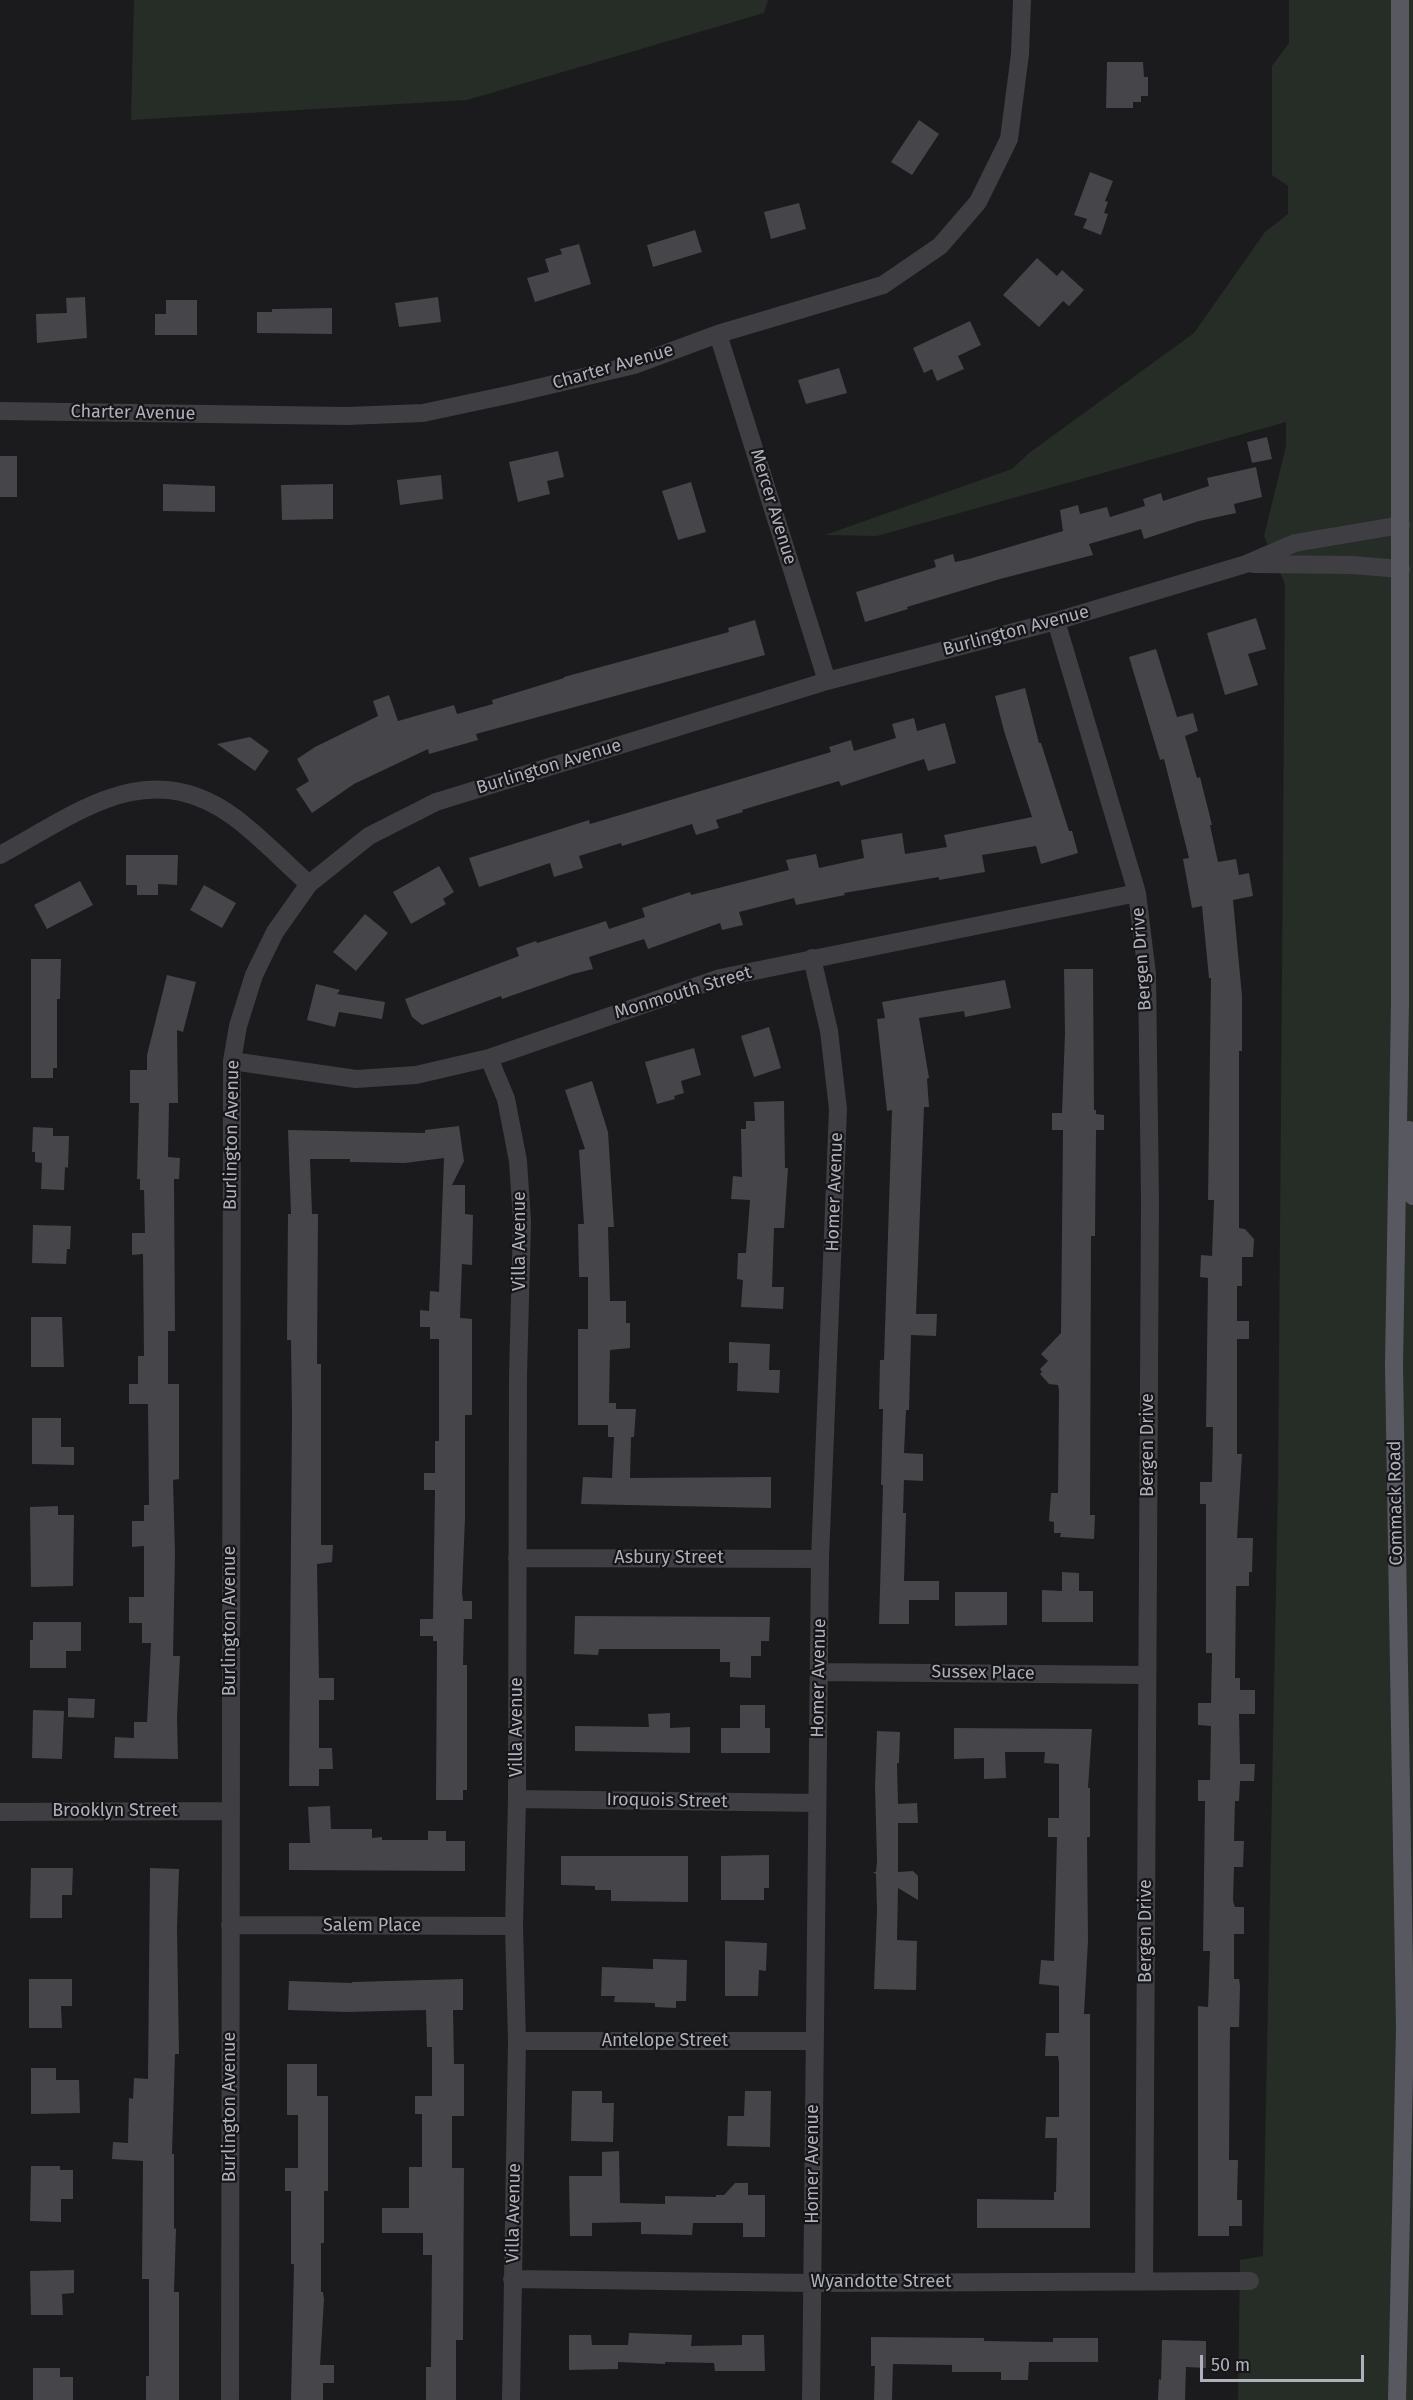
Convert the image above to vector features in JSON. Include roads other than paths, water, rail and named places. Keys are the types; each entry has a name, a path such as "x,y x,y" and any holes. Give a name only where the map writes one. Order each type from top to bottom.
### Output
{"main road":[{"name":"Commack Road","path":"1397,2400 1404,2029 1394,1365 1400,1003 1400,0"},
{"name":"Commack Road","path":"1400,1003 1413,1196"}],"street":[{"name":"Charter Avenue","path":"0,411 347,416 423,412 634,365 718,334 883,285 940,246 978,202 1009,139 1020,54 1022,0"},
{"name":"Mercer Avenue","path":"718,334 827,681"},
{"name":"Burlington Avenue","path":"230,2400 229,1811 232,1061 238,1026 254,975 275,932 309,884 369,836 436,802 827,681 1056,621 1245,564 1295,543 1401,525"},
{"name":"Burlington Avenue","path":"1245,564 1352,565 1401,569"},
{"name":"Bergen Drive","path":"1056,621 1137,893 1146,974 1150,1200 1144,2280"},
{"path":"0,855 110,796 151,788 196,795 234,817 309,884"},
{"name":"Monmouth Street","path":"232,1061 356,1079 416,1075 489,1058 720,978 1137,893"},
{"name":"Homer Avenue","path":"811,2400 813,2041 820,1559 838,1109 829,1031 812,958"},
{"name":"Villa Avenue","path":"489,1058 506,1099 519,1171 522,1221 514,1926 517,2041 511,2400"},
{"name":"Asbury Street","path":"517,1558 820,1559"},
{"name":"Sussex Place","path":"819,1672 1146,1675"},
{"name":"Iroquois Street","path":"517,1799 818,1803"},
{"name":"Brooklyn Street","path":"0,1812 229,1811"},
{"name":"Salem Place","path":"230,1925 514,1926"},
{"name":"Antelope Street","path":"517,2041 813,2041"},
{"name":"Wyandotte Street","path":"512,2279 812,2283 1250,2281"}]}
